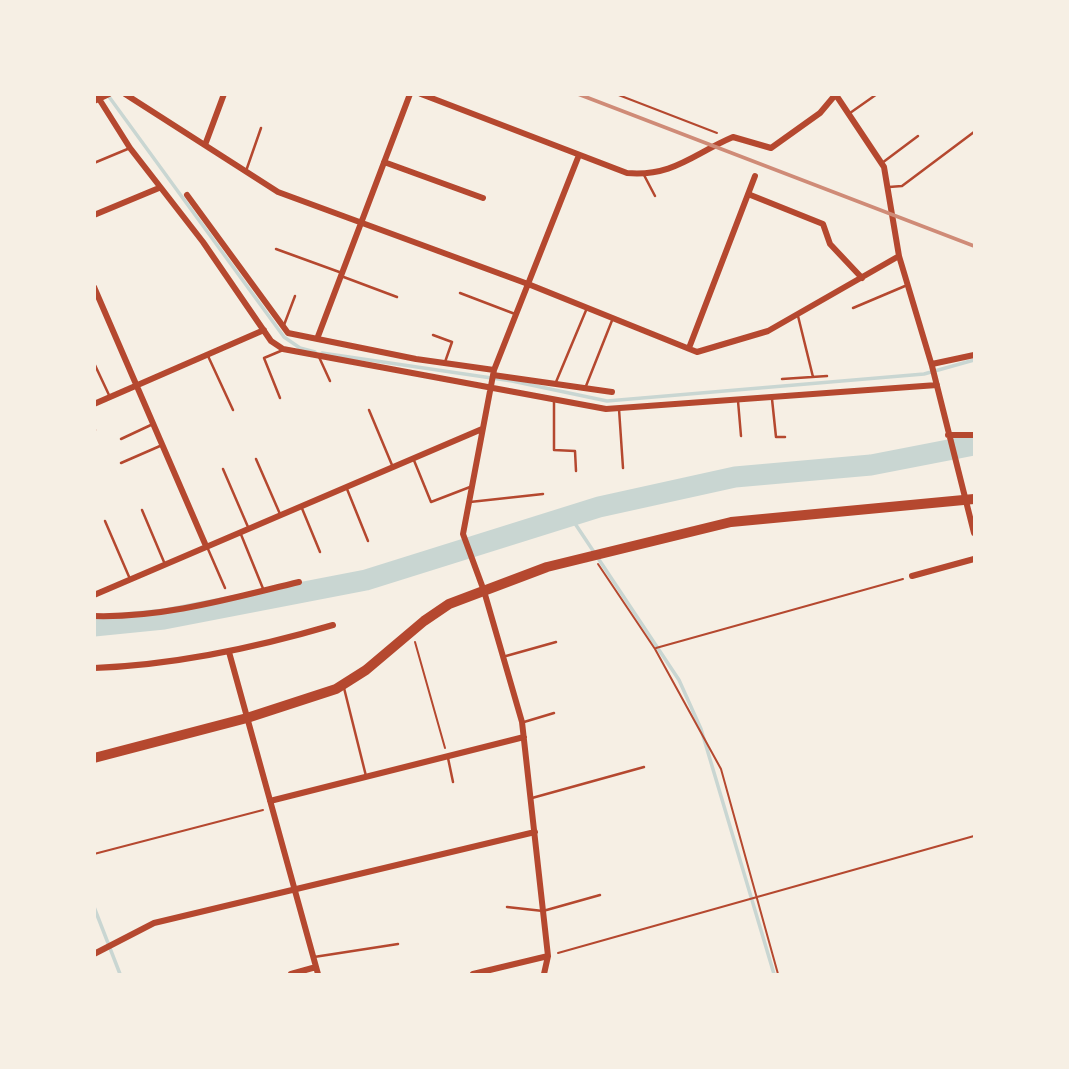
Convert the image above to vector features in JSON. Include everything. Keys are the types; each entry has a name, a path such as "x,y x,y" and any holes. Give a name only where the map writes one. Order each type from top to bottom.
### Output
{"main road":[{"path":"94,758 247,718 344,684 366,670 449,604 547,567 593,558 731,522 968,497"}],"street":[{"path":"109,94 97,99 130,148 203,242 275,345 283,349 554,401 619,409 772,399 936,383"},
{"path":"125,94 278,192 528,284 697,352 768,331 899,256"},
{"path":"205,145 224,94"},
{"path":"317,339 410,94"},
{"path":"421,94 627,173 645,175 682,165 730,139 771,148 820,113 836,95 882,163 889,187 899,256 932,365 949,438 968,497 975,533"},
{"path":"544,975 548,956 522,722 484,592 477,579 463,534 493,373 579,155"},
{"path":"384,162 483,198"},
{"path":"689,348 755,176"},
{"path":"94,215 159,188"},
{"path":"748,194 823,224 830,244 862,278"},
{"path":"187,195 283,329 317,339 493,373 612,392"},
{"path":"94,286 206,546"},
{"path":"94,404 264,330"},
{"path":"932,365 975,355"},
{"path":"94,595 482,429"},
{"path":"949,438 975,435"},
{"path":"912,576 975,559"},
{"path":"94,616 143,615 299,582"},
{"path":"94,668 134,667 229,652 333,625"},
{"path":"229,652 317,971 291,975"},
{"path":"271,804 366,776 524,737"},
{"path":"94,954 155,923 295,892 535,832"},
{"path":"473,975 548,956"}],"lane":[{"path":"850,113 877,94"},
{"path":"246,172 261,128"},
{"path":"889,187 902,187 975,132"},
{"path":"882,163 918,136"},
{"path":"94,163 130,148"},
{"path":"645,175 655,196"},
{"path":"276,249 397,297"},
{"path":"853,308 908,285"},
{"path":"460,293 516,314"},
{"path":"283,329 295,296"},
{"path":"556,384 587,308"},
{"path":"798,314 813,377"},
{"path":"585,389 613,318"},
{"path":"433,335 452,342 444,363"},
{"path":"280,398 264,358 283,349"},
{"path":"208,355 233,410"},
{"path":"318,357 330,382"},
{"path":"94,363 110,397"},
{"path":"782,379 827,376"},
{"path":"772,399 776,437 785,437"},
{"path":"554,401 554,450 575,451 576,471"},
{"path":"738,401 741,436"},
{"path":"619,409 623,468"},
{"path":"369,410 393,467"},
{"path":"121,439 154,423"},
{"path":"121,463 163,445"},
{"path":"413,458 431,502 472,486"},
{"path":"256,459 281,515"},
{"path":"223,469 249,528"},
{"path":"346,487 368,541"},
{"path":"469,502 543,494"},
{"path":"301,506 320,552"},
{"path":"142,510 165,564"},
{"path":"105,521 130,579"},
{"path":"239,532 264,590"},
{"path":"206,546 225,588"},
{"path":"503,657 556,642"},
{"path":"344,684 366,776"},
{"path":"522,722 554,713"},
{"path":"447,756 453,782"},
{"path":"531,798 644,767"},
{"path":"507,907 543,911 600,895"},
{"path":"313,958 397,944"}],"path":[{"path":"617,94 730,139"},
{"path":"593,558 655,649 721,769 778,975"},
{"path":"655,649 912,576"},
{"path":"412,631 447,756"},
{"path":"94,854 271,804"},
{"path":"548,956 975,836"}],"waterway":[{"path":"107,94 284,337 300,348 315,352"},
{"path":"322,353 512,381 607,401 924,374 974,360"},
{"path":"94,626 164,619 366,580 599,507 735,477 871,465 974,445"},
{"path":"570,516 679,680 701,729 774,974"},
{"path":"94,907 120,974"}],"railway":[{"path":"578,94 974,246"}]}
